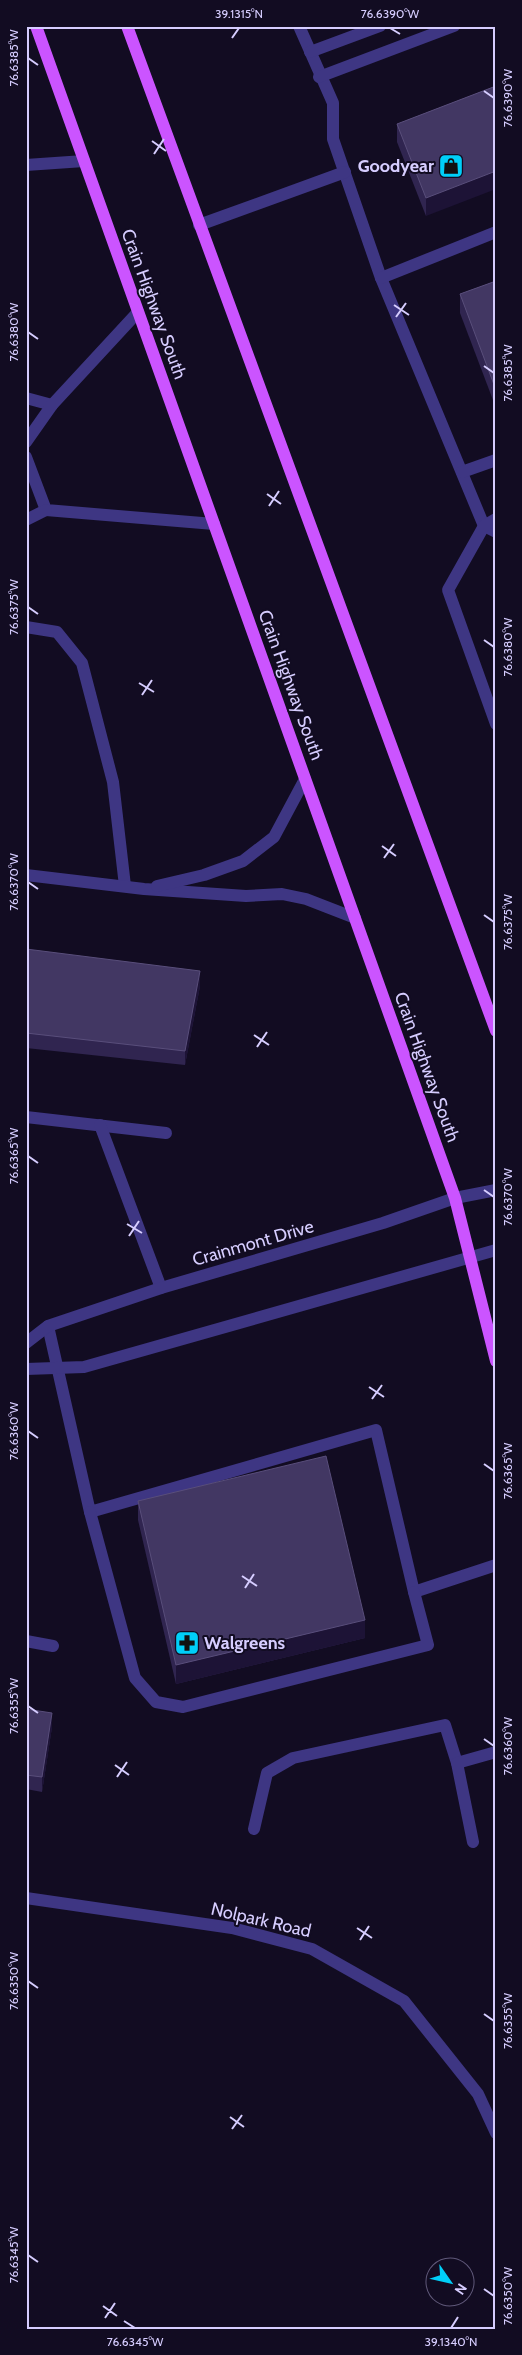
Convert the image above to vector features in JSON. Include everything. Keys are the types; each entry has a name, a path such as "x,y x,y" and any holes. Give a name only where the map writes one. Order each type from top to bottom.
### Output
{"main road":[{"name":"Crain Highway South","path":"36,26 456,1198 496,1361"},
{"path":"127,26 496,1031"}],"street":[{"path":"299,26 333,103 333,139 381,278 462,472 490,529"},
{"path":"310,52 380,26"},
{"path":"320,77 454,26"},
{"path":"26,165 84,161"},
{"path":"200,225 345,172"},
{"path":"381,278 496,232"},
{"path":"26,442 52,405 138,312"},
{"path":"26,398 52,405"},
{"path":"26,457 46,510"},
{"path":"462,472 496,460"},
{"path":"26,520 46,510 214,524"},
{"path":"496,519 448,590 496,724"},
{"path":"26,627 57,632 82,663 113,782 125,886"},
{"path":"144,889 204,875 243,861 274,837 306,779"},
{"path":"26,875 144,889 246,896 282,894 306,899 355,918"},
{"path":"26,1117 166,1133"},
{"path":"100,1125 161,1288"},
{"name":"Crainmont Drive","path":"26,1343 48,1326 161,1288 383,1223 456,1198 496,1190"},
{"path":"26,1368 84,1367 496,1250"},
{"path":"48,1326 90,1512 136,1678 156,1702 182,1707 428,1645 376,1430 90,1512"},
{"path":"414,1592 496,1565"},
{"path":"26,1641 53,1646"},
{"path":"254,1829 267,1773 293,1758 444,1724 457,1763 473,1842"},
{"path":"457,1763 496,1752"},
{"name":"Nolpark Road","path":"26,1898 232,1928 312,1949 404,2001 478,2094 496,2133"}],"building":[{"name":"Goodyear","path":"496,86 496,171 426,198 397,124"},
{"path":"496,281 496,390 460,294"},
{"path":"26,949 200,971 185,1051 26,1033"},
{"name":"Walgreens","path":"326,1456 365,1620 176,1665 138,1501"},
{"path":"26,1709 52,1713 42,1777 26,1775"}],"place":[{"name":"Goodyear","path":"451,166"},
{"name":"Walgreens","path":"187,1643"}]}
